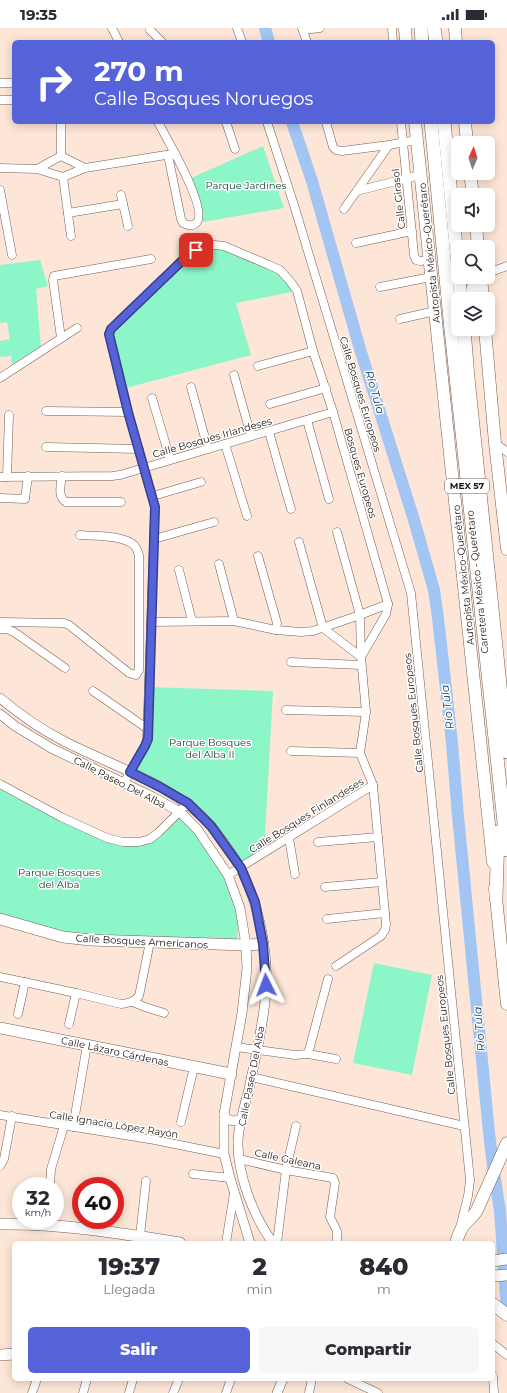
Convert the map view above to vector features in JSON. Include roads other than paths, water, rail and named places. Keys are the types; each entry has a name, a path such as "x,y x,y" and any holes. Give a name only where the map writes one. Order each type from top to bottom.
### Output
{"highway":[{"path":"421,28 422,40"},
{"path":"434,28 436,40"},
{"name":"Carretera México - Querétaro","path":"430,124 507,850"},
{"path":"444,124 455,240"},
{"name":"Carretera México - Querétaro","path":"465,336 492,618 507,752"},
{"path":"468,378 470,336"},
{"path":"492,618 507,666"},
{"path":"496,898 499,784"}],"main road":[{"path":"405,28 406,40"},
{"path":"455,28 456,40"},
{"name":"Autopista México-Querétaro","path":"415,124 507,1004"},
{"path":"465,124 466,136"},
{"path":"486,336 495,443 507,549"},
{"name":"Calle Bosques Americanos","path":"0,920 63,937 90,940 246,945 263,944"},
{"name":"Calle Lázaro Cárdenas","path":"0,1028 231,1074"},
{"path":"458,1238 477,1210 505,1148"},
{"path":"0,1224 12,1223"},
{"path":"64,1225 169,1241"},
{"path":"495,1261 507,1259"},
{"path":"495,1276 507,1275"},
{"path":"495,1306 507,1315"},
{"path":"0,1355 12,1354"}],"street":[{"path":"112,28 118,40"},
{"path":"237,28 241,40"},
{"path":"306,40 302,29 320,28"},
{"path":"392,28 393,40"},
{"path":"150,30 160,40"},
{"path":"0,83 12,83"},
{"path":"0,100 12,100"},
{"path":"61,124 61,156"},
{"path":"159,124 171,154 181,219 187,226 193,225 197,223 199,214 193,190 189,179 171,154"},
{"path":"227,124 235,149"},
{"name":"Calle Bosques Europeos","path":"268,124 294,205 410,593 470,1185 458,1238"},
{"path":"327,124 333,147 336,150 342,151 417,140"},
{"name":"Calle Girasol","path":"400,124 414,256 416,260 430,260"},
{"path":"344,209 389,145"},
{"path":"0,168 37,169 63,177 85,168 171,154"},
{"path":"37,169 61,156"},
{"path":"61,156 85,168"},
{"path":"52,174 51,165 53,160"},
{"path":"357,191 420,175"},
{"path":"63,177 71,236"},
{"path":"0,190 12,255"},
{"path":"121,194 128,226"},
{"path":"68,213 123,204"},
{"path":"356,243 412,231"},
{"name":"Bosques Europeos","path":"128,412 109,334 111,329 187,256 205,246 224,246 280,270 297,291 388,604"},
{"path":"61,338 53,280 54,276 151,259"},
{"path":"495,270 507,266"},
{"path":"380,288 431,277"},
{"path":"400,319 435,311"},
{"path":"0,378 77,328"},
{"path":"258,366 314,350"},
{"path":"234,375 251,436"},
{"path":"190,387 208,449"},
{"path":"270,404 326,388"},
{"path":"152,398 170,460"},
{"path":"46,411 128,412 153,496 155,507 152,622 145,746 124,783"},
{"name":"Calle Bosques Irlandeses","path":"4,477 112,476 145,468 333,412"},
{"path":"4,477 9,415"},
{"path":"307,420 329,499"},
{"path":"269,432 291,510"},
{"path":"495,443 507,452"},
{"path":"226,444 247,516"},
{"path":"46,447 139,449"},
{"path":"0,498 25,499 28,476"},
{"path":"62,476 60,496 62,500 66,502 121,502"},
{"path":"153,496 201,482"},
{"path":"154,538 214,522"},
{"path":"336,966 381,936 385,930 386,924 373,784 360,753 366,712 361,661 360,615 337,532"},
{"path":"0,622 64,623 69,625 128,673 136,675 140,670 139,555 136,547 128,541 119,538 80,535"},
{"path":"299,542 324,628 361,661"},
{"path":"258,556 277,623 276,630"},
{"path":"219,564 234,621"},
{"path":"179,570 192,621"},
{"path":"152,622 234,621 276,630 301,632 324,628 388,604"},
{"path":"361,661 386,614 388,604"},
{"path":"0,629 7,629 14,632 65,668"},
{"path":"291,662 361,661"},
{"path":"93,691 145,727"},
{"name":"Calle Paseo Del Alba","path":"0,698 15,711 60,739 130,772 188,803 211,826 241,868 255,902 263,944 266,985 257,1050 238,1138 239,1159 243,1179 251,1202 265,1232 272,1241"},
{"path":"286,710 366,712"},
{"name":"Calle Paseo Del Alba","path":"0,714 14,726 51,748 180,812 197,829 228,875 240,908 246,945 247,968 236,1047 224,1114 224,1154 249,1241"},
{"path":"291,751 360,753"},
{"path":"0,784 61,817 108,838 123,842 139,842 150,838 159,832 188,803"},
{"name":"Calle Bosques Finlandeses","path":"228,875 373,784"},
{"path":"318,842 378,836"},
{"path":"289,838 295,874"},
{"path":"325,887 382,882"},
{"path":"327,919 385,913"},
{"path":"133,1002 139,996 150,942"},
{"path":"0,977 121,1004 133,1002 164,1013"},
{"path":"308,1054 328,979"},
{"path":"18,1014 25,982"},
{"path":"69,1024 76,993"},
{"path":"73,1127 87,1045"},
{"path":"236,1047 295,1055 308,1054 336,1059"},
{"path":"181,1122 194,1067"},
{"path":"251,1077 464,1126"},
{"path":"224,1114 225,1118 229,1120 235,1121 242,1119"},
{"name":"Calle Ignacio López Rayón","path":"0,1115 155,1140 224,1154"},
{"path":"0,1166 4,1159 12,1116"},
{"path":"51,1177 51,1169 64,1126"},
{"path":"277,1241 286,1170 296,1126"},
{"name":"Calle Galeana","path":"239,1159 286,1170 333,1178 334,1182 330,1218 337,1231 337,1240"},
{"path":"193,1174 230,1178"},
{"path":"140,1236 146,1181"},
{"path":"226,1241 234,1192"},
{"path":"495,1346 507,1355"},
{"path":"32,1393 36,1381"},
{"path":"83,1393 86,1381"},
{"path":"129,1393 133,1381"},
{"path":"173,1393 178,1381"},
{"path":"226,1393 230,1381"},
{"path":"277,1393 282,1381"},
{"path":"309,1393 312,1381"},
{"path":"352,1381 378,1393"},
{"path":"493,1381 494,1393"},
{"path":"356,1393 357,1383"}],"waterway":[{"name":"Río Tula","path":"265,28 268,40"},
{"name":"Río Tula","path":"293,124 312,181 360,349 414,520 434,590 452,743 489,1132 500,1211 507,1310"}],"park label":[{"name":"Parque Jardines","path":"246,185"},
{"name":"Parque Bosques del Alba II","path":"210,748"},
{"name":"Parque Bosques del Alba","path":"59,878"}]}
